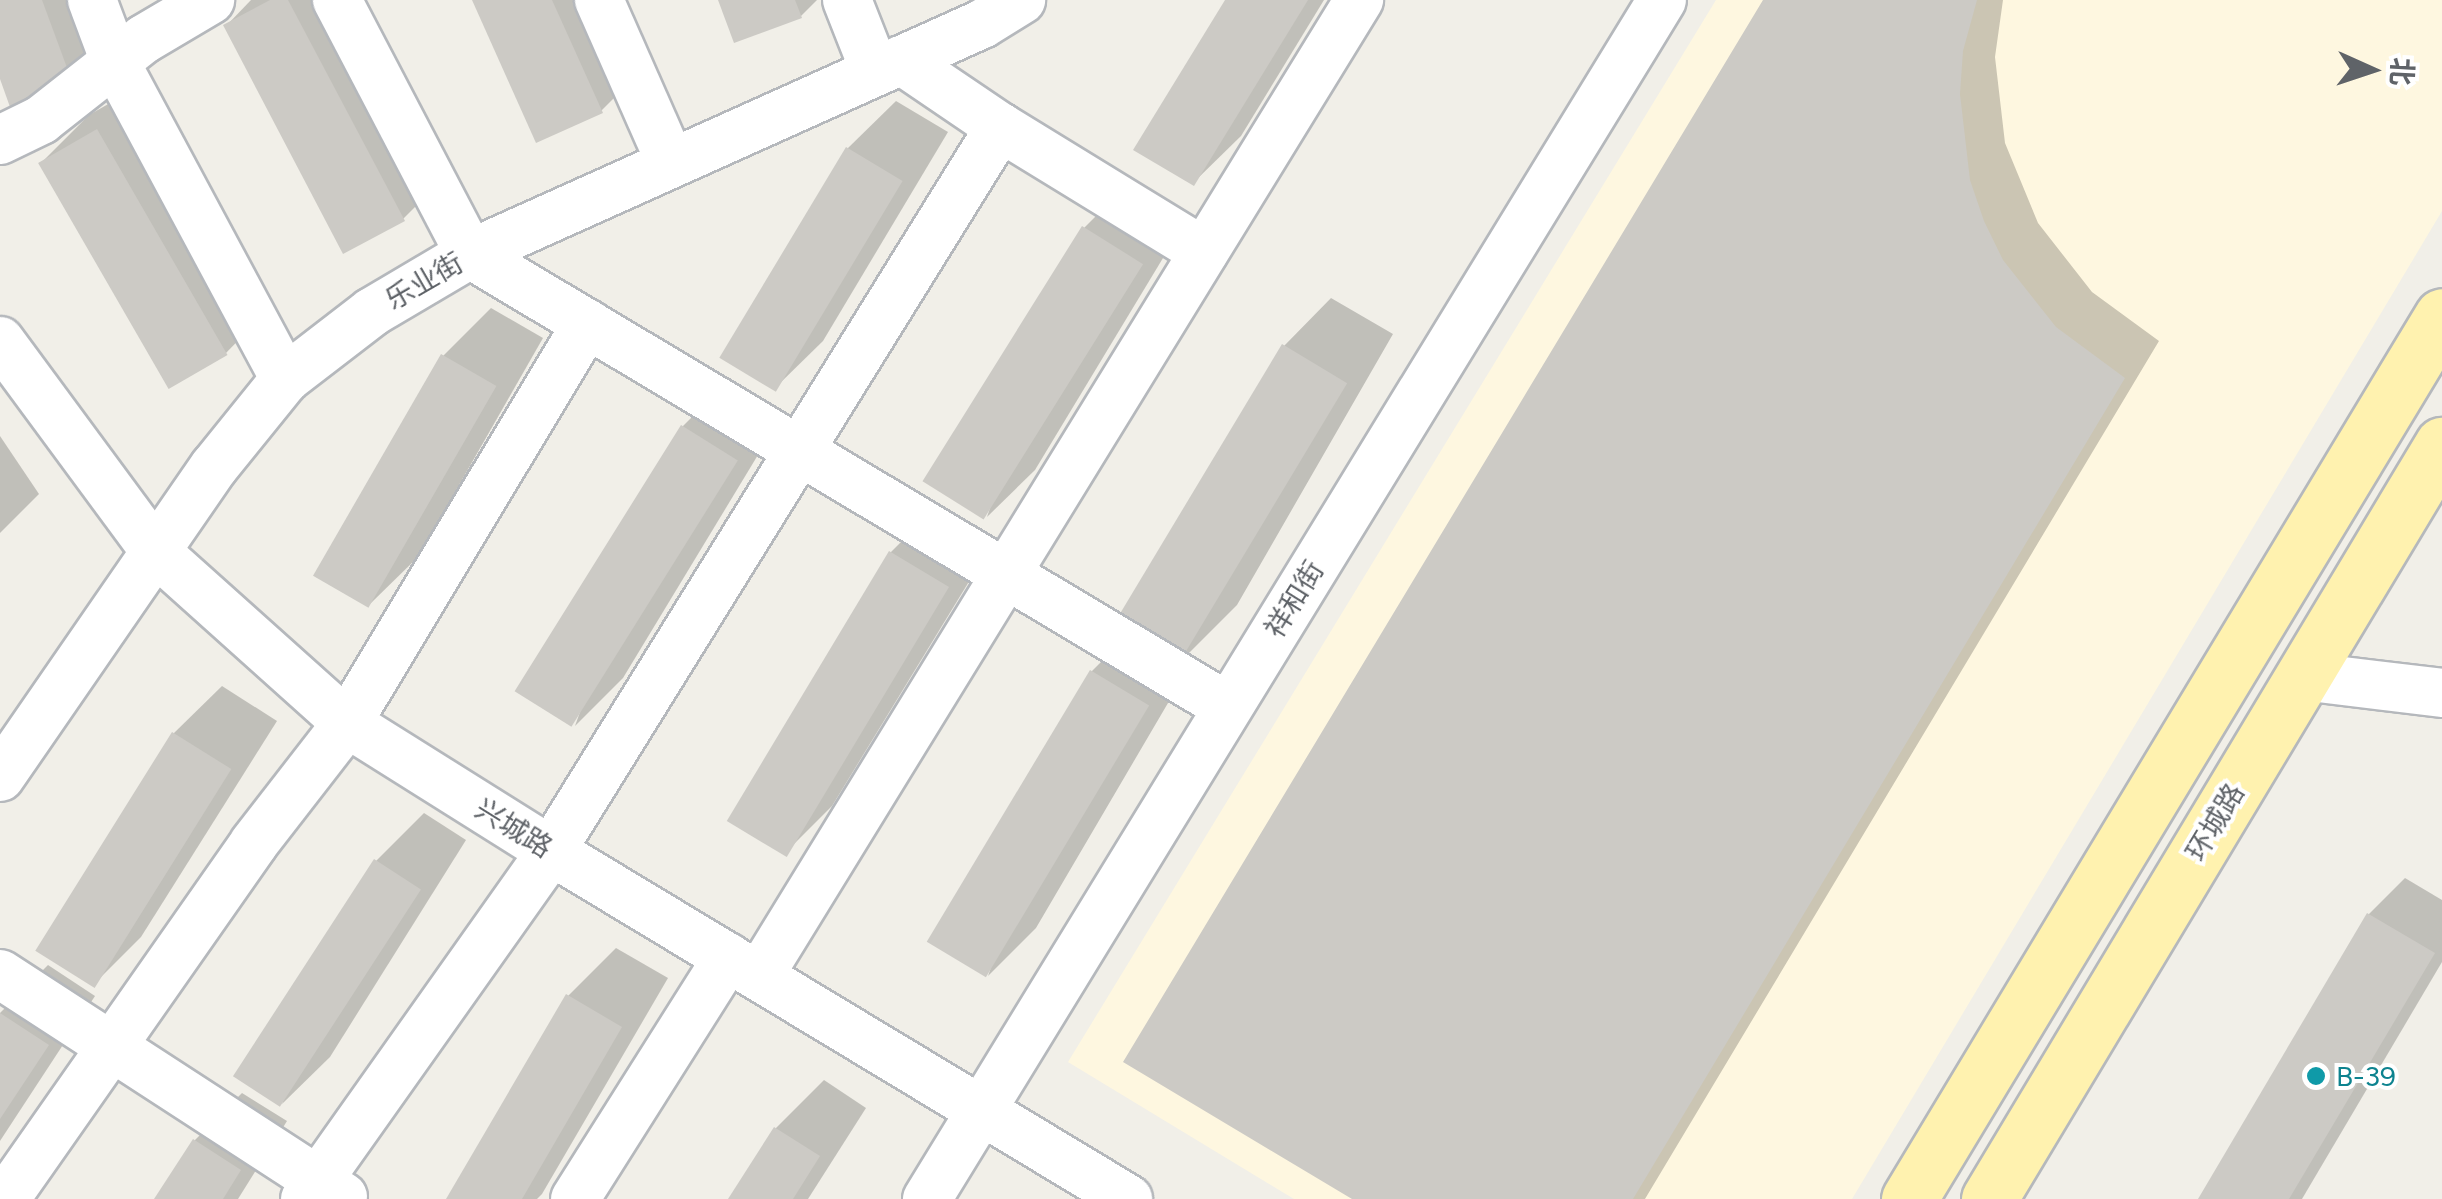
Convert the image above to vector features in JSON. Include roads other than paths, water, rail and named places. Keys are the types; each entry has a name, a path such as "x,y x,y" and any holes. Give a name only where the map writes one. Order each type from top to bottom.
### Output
{"main road":[{"path":"1910,1199 2442,316"},
{"name":"环城路","path":"1989,1199 2442,445"}],"street":[{"path":"92,0 115,62 285,380"},
{"path":"0,140 41,120 115,62 210,0"},
{"path":"337,0 470,254 1228,707"},
{"path":"600,0 670,163"},
{"path":"847,0 888,66 1000,126 1204,252"},
{"name":"乐业街","path":"0,777 154,550 285,380 372,312 470,254 982,24 1021,0"},
{"path":"575,1199 744,967 1006,574 1359,0"},
{"name":"祥和街","path":"927,1199 1662,0"},
{"path":"0,974 323,1193 550,852 1000,126"},
{"path":"5,1199 254,843 347,723 587,324"},
{"name":"兴城路","path":"0,341 154,550 347,723 550,852 1128,1199"},
{"path":"2302,676 2442,693"}],"place":[{"name":"B-39","path":"2316,1076"}]}
